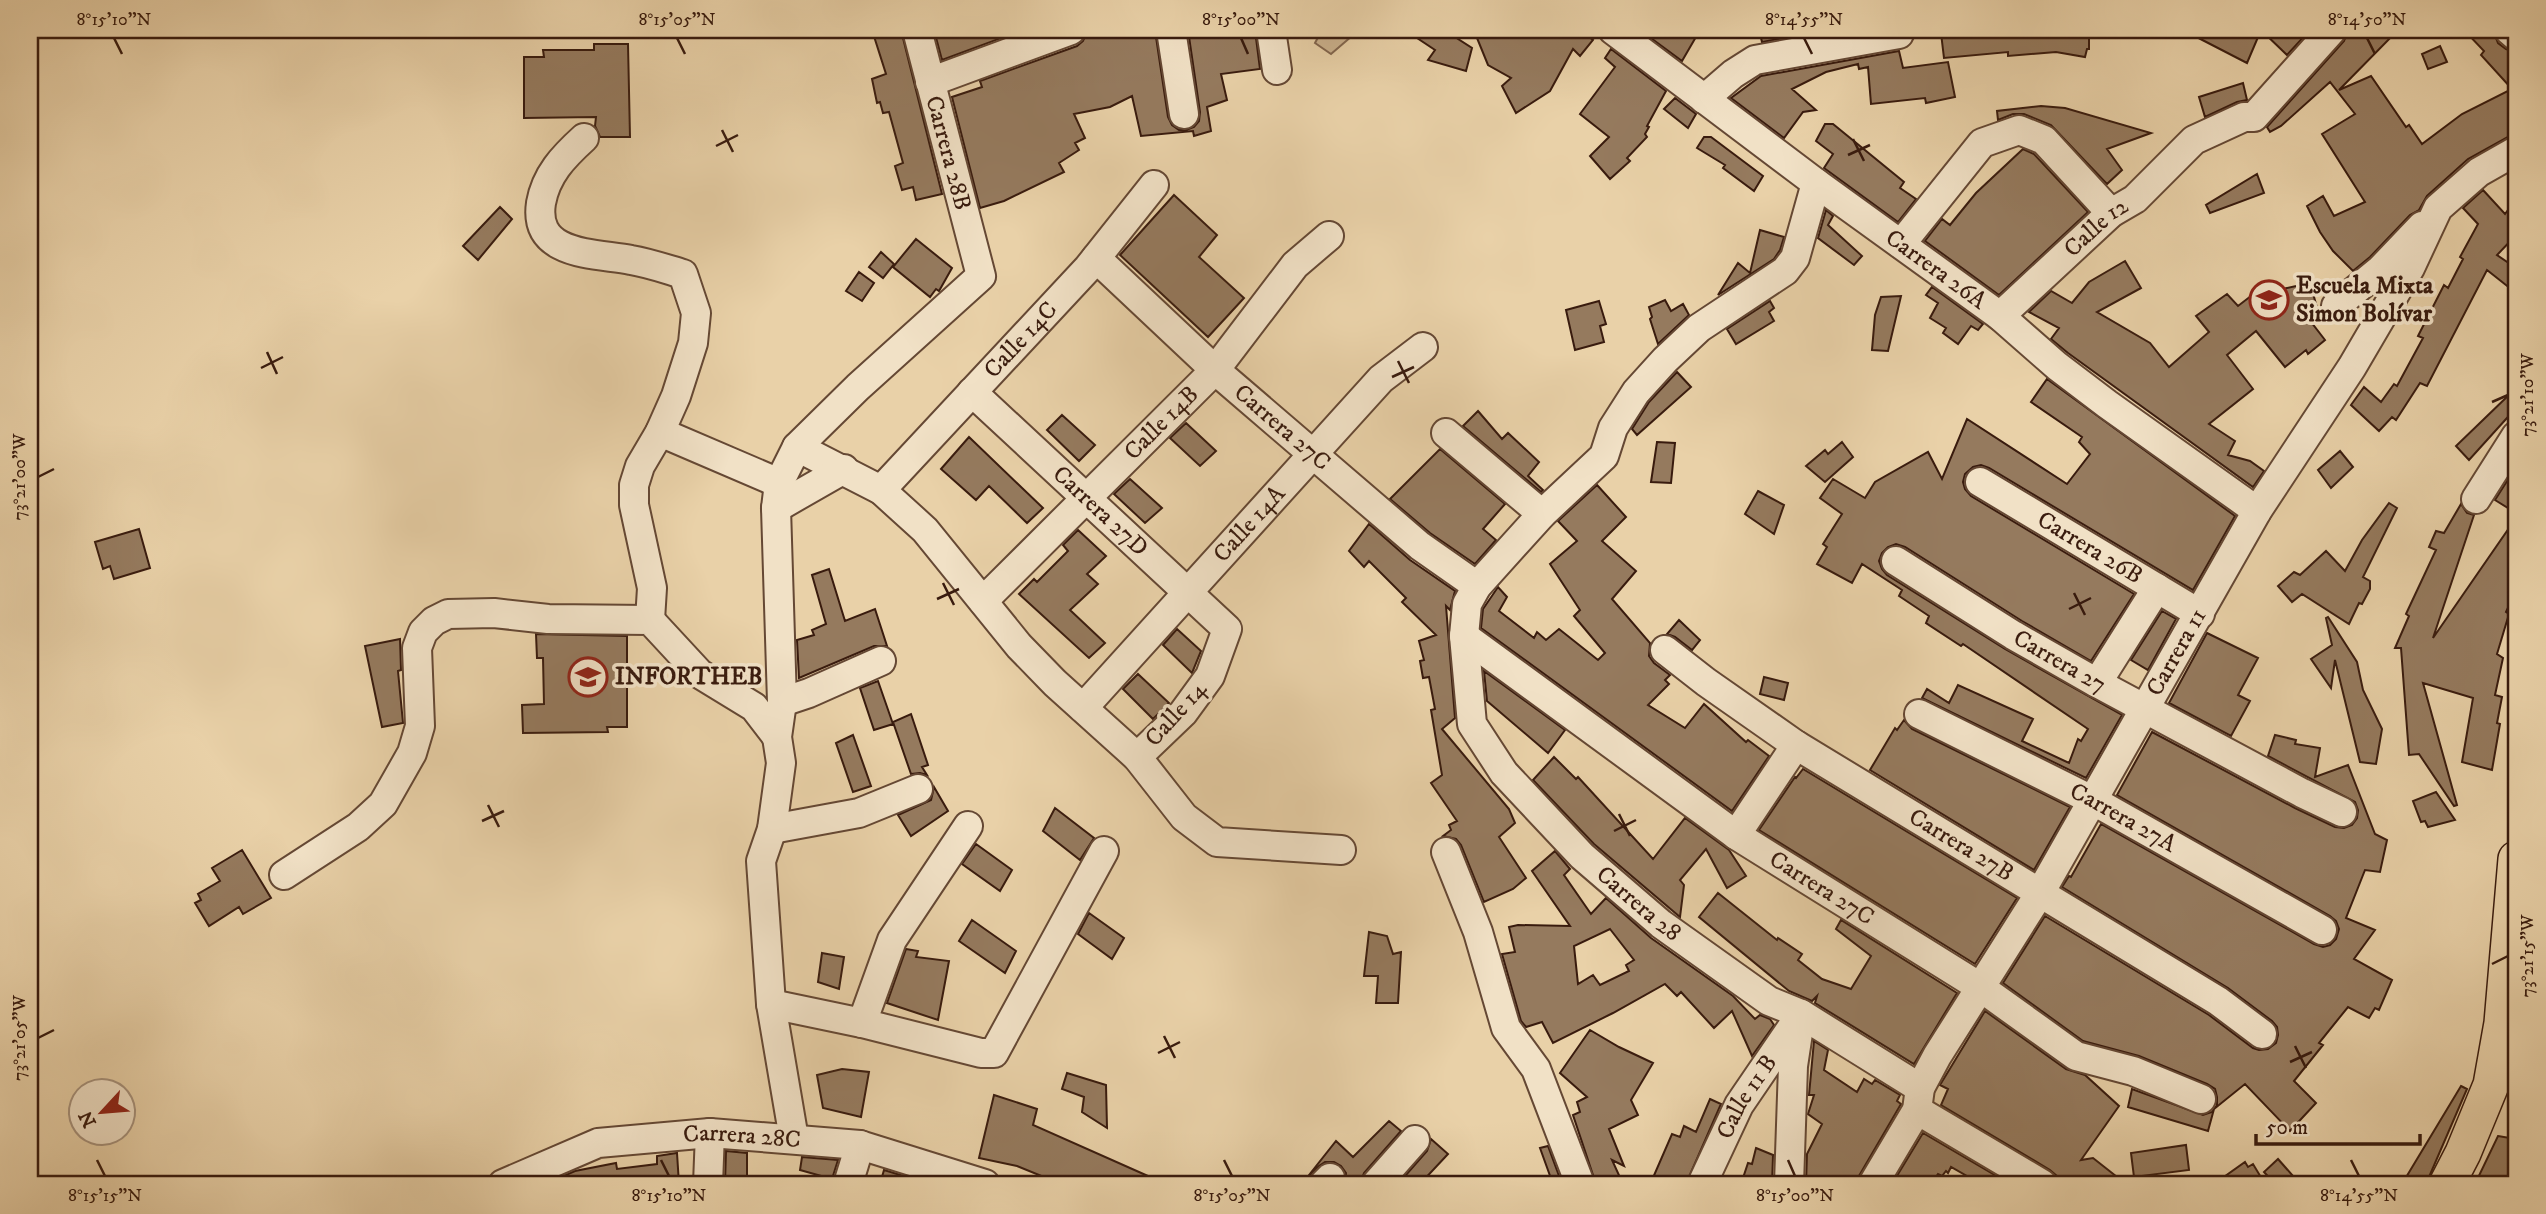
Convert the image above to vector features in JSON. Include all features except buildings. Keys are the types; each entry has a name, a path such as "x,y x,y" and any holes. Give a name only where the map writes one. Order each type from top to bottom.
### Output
{"main road":[{"path":"2447,1184 2491,1085 2502,1023 2516,859"}],"street":[{"name":"Carrera 28B","path":"797,447 858,387 981,276 917,30"},
{"path":"930,82 1070,30"},
{"path":"1171,30 1184,114"},
{"path":"1271,30 1277,70"},
{"name":"Carrera 26A","path":"1613,30 1816,183 2000,316 2056,366 2257,511"},
{"name":"Calle 12","path":"2000,316 2111,213 2134,200 2194,140 2244,117 2254,117 2332,30"},
{"path":"2509,30 2516,36"},
{"path":"1704,99 1732,74 1755,60 1899,34"},
{"path":"1901,244 1982,143 2019,130 2044,140 2111,213"},
{"path":"584,138 563,156 544,185 540,210 542,229 551,240 581,253 633,260 683,274 696,313 693,343 676,396 660,432 640,466 634,485 634,505 652,588 650,620 700,674 754,707 777,737"},
{"name":"Carrera 11","path":"1873,1184 1980,987 2040,893 2257,511 2352,367 2410,268 2438,208 2479,172 2516,151"},
{"path":"1477,586 1542,514 1604,456 1613,428 1636,392 1665,359 1699,328 1785,271 1795,258 1816,183"},
{"name":"Calle 14C","path":"881,490 1096,258 1154,185"},
{"path":"2336,306 2381,269 2438,208"},
{"name":"Calle 14B","path":"983,601 1215,370 1296,265 1329,236"},
{"name":"Carrera 27C","path":"1096,258 1215,370 1420,545 1477,586"},
{"name":"Calle 14A","path":"1083,708 1381,379 1423,347"},
{"name":"Carrera 27D","path":"972,392 1227,629"},
{"path":"660,432 778,495 844,469"},
{"path":"1446,433 1542,514"},
{"path":"2476,499 2516,436"},
{"path":"794,1139 771,1004 761,861 772,829 781,763 777,737 782,702 778,495 797,447 881,490 925,530 1019,646 1137,757 1184,817 1217,842 1341,850"},
{"name":"Carrera 26B","path":"1980,482 2200,614"},
{"name":"Carrera 27","path":"1896,561 2013,635 2097,683 2342,812"},
{"name":"Carrera 28","path":"1477,586 1467,604 1464,636 1472,724 1504,773 1582,856 1661,924 1769,1001 1801,1014 2042,1184"},
{"path":"2097,683 2157,589"},
{"path":"284,875 358,827 383,803 389,793 412,753 420,726 417,648 423,632 434,621 448,614 494,613 548,619 650,620"},
{"name":"Calle 14","path":"1137,757 1183,713 1210,676 1227,629"},
{"name":"Carrera 27C","path":"1464,636 1736,835 1980,987 2076,1056 2133,1071 2202,1099"},
{"name":"Carrera 27B","path":"1665,650 1796,745 2218,1001 2262,1034"},
{"path":"782,702 881,661"},
{"name":"Carrera 27A","path":"1919,714 2092,800 2322,930"},
{"path":"1736,835 1796,745"},
{"path":"772,829 859,813 918,789"},
{"path":"862,1023 892,940 968,826"},
{"path":"771,1004 862,1023 981,1053 994,1053 1104,851"},
{"path":"1446,852 1478,932 1506,1028 1536,1069 1580,1184"},
{"path":"1789,1184 1793,1066 1801,1014"},
{"name":"Calle 11 B","path":"1702,1184 1739,1105 1801,1014"},
{"path":"708,1184 710,1133"},
{"name":"Carrera 28C","path":"503,1184 598,1143 710,1133 860,1145 981,1184"},
{"path":"1376,1184 1415,1140"},
{"path":"848,1184 860,1145"}],"shaded area":[{"path":"1322,30 1380,30 1375,35 1352,36 1331,54 1315,43"}],"place":[{"name":"Escuela Mixta Simon Bolívar","path":"2269,300"},
{"name":"INFORTHEB","path":"588,677"}]}
